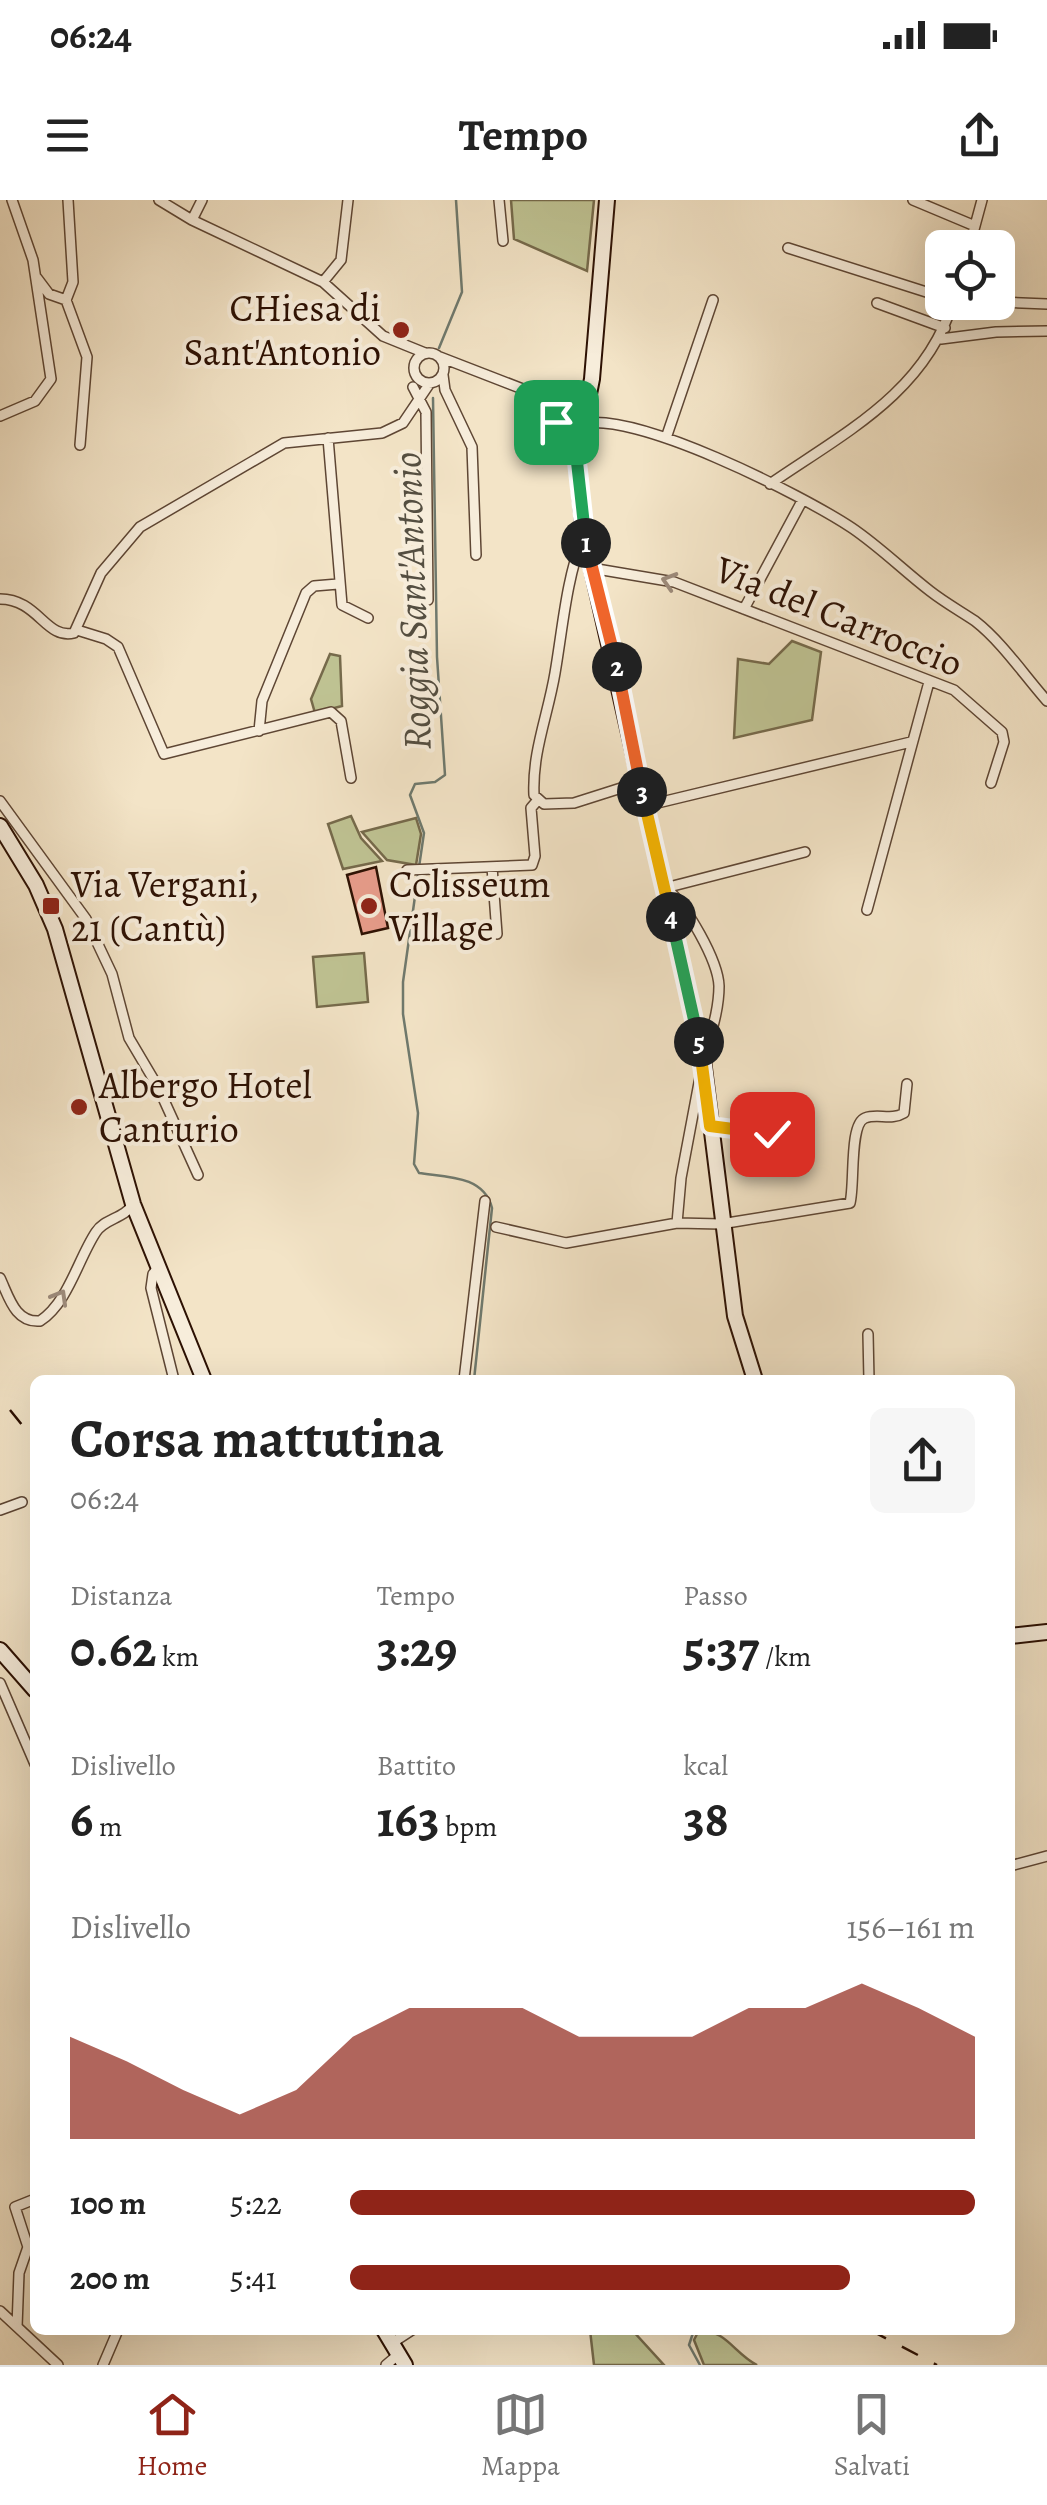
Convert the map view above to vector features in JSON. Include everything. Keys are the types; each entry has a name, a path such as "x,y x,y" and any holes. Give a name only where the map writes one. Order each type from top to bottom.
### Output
{"main road":[{"path":"607,200 594,336 582,397 569,421 591,568 619,676 704,1060 735,1316 753,1375"},
{"path":"0,826 40,894 64,955 133,1204 202,1375"},
{"path":"1015,1635 1047,1632"},
{"path":"0,1650 30,1684"}],"street":[{"path":"0,416 35,401 51,379 36,276 12,200"},
{"path":"68,200 73,282 66,300 87,357 80,445"},
{"path":"159,200 192,220 323,282 383,336 421,356 464,365 546,398 569,421 621,423 666,438 770,484 853,528 931,592 978,624 1047,701"},
{"path":"192,220 202,200"},
{"path":"323,282 341,260 348,200"},
{"path":"499,200 503,241"},
{"path":"913,200 975,226"},
{"path":"974,230 982,200"},
{"path":"788,248 925,291"},
{"path":"36,276 49,294 66,300"},
{"path":"666,438 713,300"},
{"path":"877,303 945,328"},
{"path":"1015,303 1047,304"},
{"path":"770,484 875,413 908,381 941,339 947,320"},
{"path":"941,339 996,332 1047,332"},
{"path":"406,417 421,356"},
{"path":"440,357 438,378 472,447 476,555"},
{"path":"76,630 101,573 140,526 278,446 390,432 438,378 464,365"},
{"path":"416,375 438,378"},
{"path":"413,387 426,412 428,600"},
{"path":"328,438 338,584 346,610 368,618"},
{"path":"744,609 802,501"},
{"path":"584,534 567,584 555,677 535,752 534,795 544,804 574,803 640,782"},
{"name":"Via del Carroccio","path":"591,568 674,582 954,690 1002,732 1004,742 990,782"},
{"path":"259,731 262,702 306,593 314,586 338,584"},
{"path":"0,598 23,601 61,634 76,630 118,647 164,754 331,712 337,714 351,778"},
{"path":"867,910 929,682"},
{"path":"645,806 911,742"},
{"path":"0,801 86,920 112,974 129,1038 158,1087 198,1174"},
{"path":"416,868 528,867 535,861 530,808 537,801"},
{"path":"664,888 805,852"},
{"path":"492,867 497,934"},
{"path":"664,888 682,902 719,980 718,1006 704,1060 677,1224"},
{"path":"496,1227 566,1243 677,1224 721,1224 850,1204 855,1186 854,1129 869,1116 896,1118 904,1113 906,1084"},
{"path":"690,1138 710,1133 772,1134 776,1112"},
{"path":"465,1375 485,1201"},
{"path":"0,1278 18,1314 28,1321 40,1320 56,1306 97,1230 128,1212 133,1204"},
{"path":"112,1220 142,1226"},
{"path":"158,1268 152,1274 151,1288 173,1375"},
{"path":"868,1334 869,1375"},
{"path":"0,1510 22,1502"},
{"path":"0,1683 30,1752"},
{"path":"1015,1865 1047,1856"},
{"path":"18,2327 19,2273 28,2247 16,2207 30,2201"},
{"path":"0,2312 58,2365"},
{"path":"103,2365 116,2335"},
{"path":"386,2365 395,2348"},
{"path":"41,2365 49,2357"}],"green space":[{"path":"511,200 594,200 587,271 514,239"},
{"path":"792,641 821,652 812,720 734,738 738,659 769,664"},
{"path":"330,654 340,656 342,706 315,713 311,699"},
{"path":"351,816 361,838 382,861 343,869 328,824"},
{"path":"416,818 421,834 416,865 387,860 362,832"},
{"path":"364,953 368,1002 317,1007 313,957"},
{"path":"591,2335 637,2335 664,2365 594,2365"},
{"path":"696,2335 718,2335 757,2365 704,2365 694,2340"}],"building":[{"name":"Colisseum Village","path":"376,867 388,928 362,934 347,875"}],"waterway":[{"name":"Roggia Sant'Antonio","path":"439,348 462,292 456,200"},
{"name":"Roggia Sant'Antonio","path":"419,867 424,833 410,795 415,784 435,782 445,775 437,657 433,398"},
{"name":"Roggia Sant'Antonio","path":"418,875 403,982 403,1014 418,1113 414,1164 419,1173 472,1183 488,1197 492,1208 475,1375"},
{"name":"Roggia Sant'Antonio","path":"692,2335 689,2345 700,2365"}],"railway":[{"path":"10,1410 30,1435"},
{"path":"880,2335 937,2365"}],"place":[{"name":"CHiesa di Sant'Antonio","path":"401,330"},
{"name":"Via Vergani, 21 (Cantù)","path":"51,906"},
{"name":"Colisseum Village","path":"369,906"},
{"name":"Albergo Hotel Canturio","path":"79,1107"}],"route":[{"path":"556,422 577,462 584,534 704,1060 710,1126 772,1134"}]}
